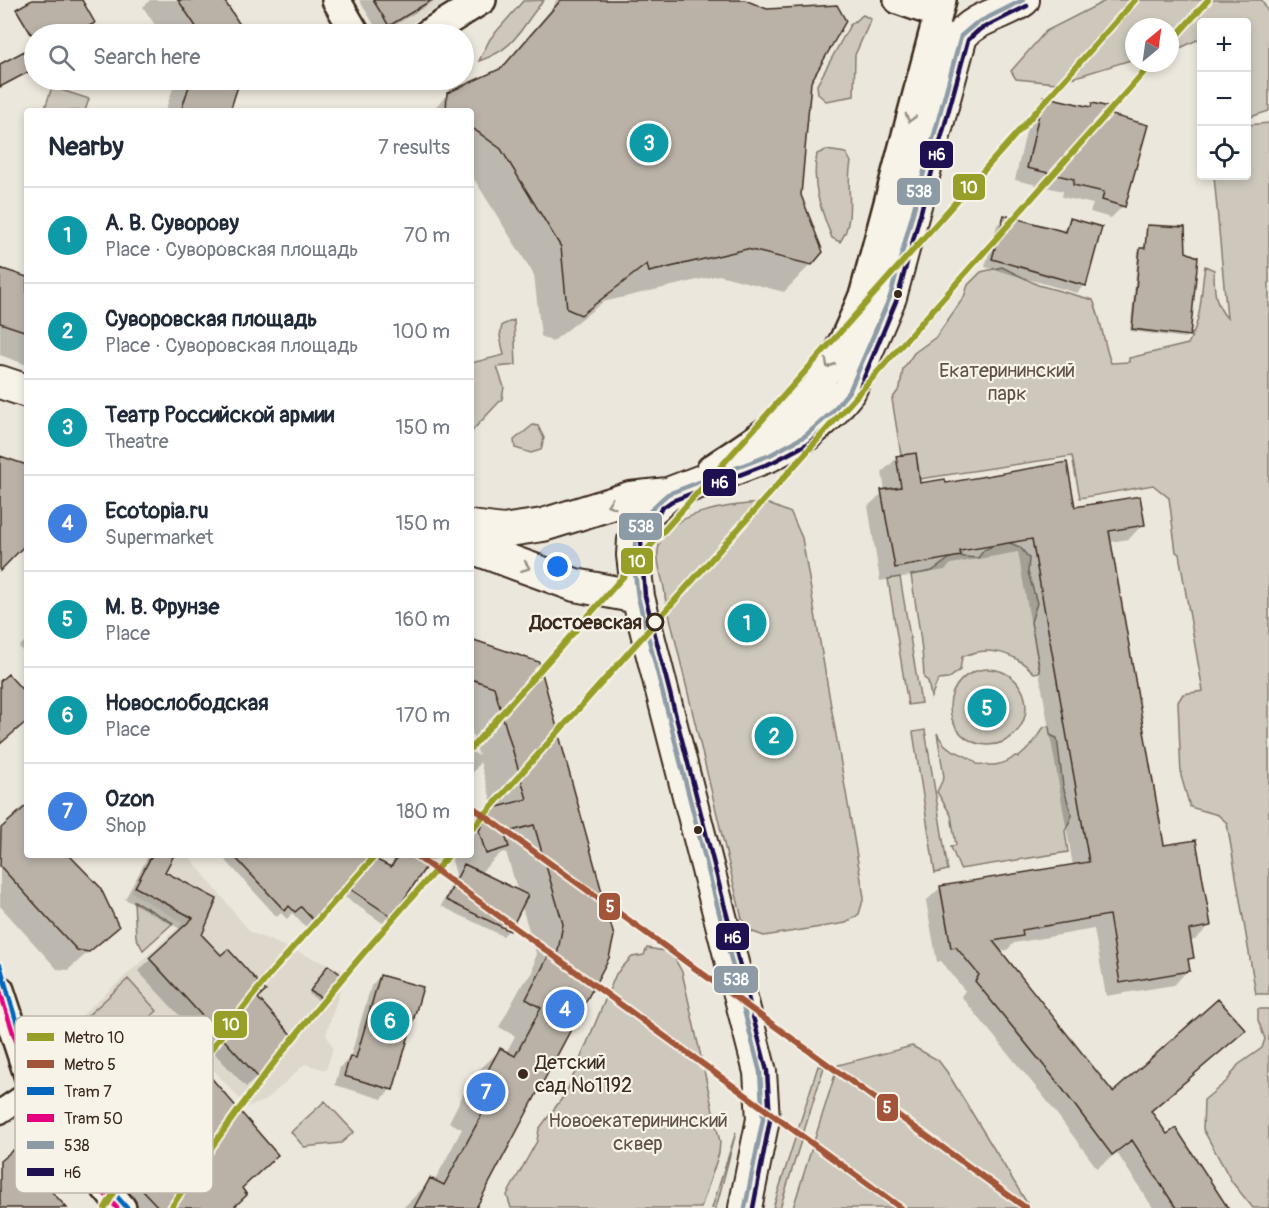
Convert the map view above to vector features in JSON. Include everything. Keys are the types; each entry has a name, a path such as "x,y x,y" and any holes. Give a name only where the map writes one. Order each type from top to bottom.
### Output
{"main road":[{"path":"474,527 503,531 543,525 630,498 669,494 770,455 805,436 831,413 850,390 877,295 961,36 975,22 1008,9 1023,0"},
{"path":"0,382 24,390"},
{"path":"669,494 648,512 634,540 633,555 638,597 760,1072 763,1095 762,1134 745,1208"},
{"path":"474,548 575,585 638,597"}],"street":[{"path":"336,0 350,24"},
{"path":"443,24 482,0"},
{"path":"669,494 705,474 757,438 807,396 877,295 940,7 898,0"},
{"path":"0,990 15,1035"},
{"path":"0,1112 15,1102"},
{"path":"110,1193 122,1208"}],"shaded area":[{"path":"373,0 450,0 409,24 388,24"},
{"path":"148,858 190,858 250,932 346,972 326,1034 333,1048 326,1070 305,1064 265,1101 247,1107 213,1069 213,1016 81,1016 183,923 131,892"}],"green space":[{"path":"544,0 511,43 503,50 479,61 490,39 523,1"},
{"path":"1107,0 1262,0 1269,14 1269,111 1251,117 1251,18 1197,18 1197,40 1179,49 1179,18 1125,18 1125,62 1056,83 1016,79 1011,71 1046,31"},
{"path":"863,15 871,19 855,55 854,96 826,101 818,94 817,85 850,25"},
{"path":"51,90 61,90 89,99 86,108 45,108"},
{"name":"Екатерининский парк","path":"1269,123 1269,994 1256,994 1227,823 1218,815 1190,807 1181,776 1178,702 1183,694 1203,691 1179,554 1176,552 1169,498 1153,485 1080,498 1072,456 920,479 916,454 901,455 892,399 900,388 903,369 914,353 936,337 964,297 968,285 981,272 1002,267 1038,285 1093,300 1111,363 1129,362 1129,358 1188,344 1199,315 1205,266 1214,270 1217,301 1227,318 1214,180 1251,180 1251,125"},
{"path":"826,150 846,153 851,162 848,223 840,242 832,238 816,187 817,154"},
{"path":"514,320 516,365 497,367 504,387 502,399 474,429 474,362 504,355 500,336 502,325"},
{"path":"533,425 538,426 544,438 541,450 531,453 515,448 514,440"},
{"path":"766,503 791,513 802,538 864,897 859,914 846,923 764,936 753,932 742,919 665,597 658,551 662,537 685,518 719,508"},
{"path":"1005,541 1020,547 1029,558 1028,572 1037,603 1031,622 1040,672 1034,673 1018,660 1001,653 982,651 972,653 962,657 960,670 948,679 938,680 931,697 928,681 924,678 921,639 911,575 932,571 953,556 978,558 984,550"},
{"path":"900,577 921,703 908,705 888,579"},
{"path":"981,669 995,669 1009,675 1020,686 1026,700 1023,722 1015,734 995,745 981,745 967,739 956,728 950,714 950,700 956,686 967,675"},
{"path":"1049,726 1050,735 1057,738 1063,786 1072,816 1065,831 1068,852 960,869 951,847 956,845 951,815 937,792 944,777 937,733 951,749 977,764 992,765 1006,762 1015,756 1019,757 1030,747 1044,727"},
{"path":"925,730 948,870 935,873 913,732"},
{"path":"134,901 173,923 143,950 136,937"},
{"name":"Новоекатерининский сквер","path":"647,948 671,952 682,972 720,1142 719,1153 701,1208 511,1208 507,1195 537,1141 539,1129 566,1093 616,974 632,957 644,955"},
{"path":"128,979 157,1011 151,1016 87,1016"},
{"path":"1258,1009 1269,1009 1269,1208 1253,1208 1232,1182 1203,1129 1204,1100 1227,1081 1238,1065 1262,1048 1265,1039 1258,1020"},
{"path":"912,1046 938,1060 947,1072 1030,1208 793,1208 838,1065"},
{"path":"818,1066 824,1067 780,1208 773,1208"},
{"path":"325,1101 354,1132 341,1143 304,1147 291,1132"},
{"path":"736,1132 716,1208 712,1208"}],"building":[{"path":"32,0 82,0 95,23 25,24 16,9"},
{"path":"178,0 224,0 240,24 194,24"},
{"path":"373,0 432,0 392,24 388,24"},
{"path":"561,0 745,0 767,9 837,5 846,21 811,82 801,195 823,252 812,265 747,249 649,272 647,264 581,315 567,309 561,247 501,149 474,129 474,108 446,108 447,93 454,90 474,90 474,81 502,68"},
{"path":"24,51 24,74 0,87 0,64"},
{"path":"188,90 237,90 231,108 182,108"},
{"path":"1043,96 1091,107 1092,103 1113,108 1112,115 1148,125 1125,207 1102,200 1104,192 1073,185 1074,179 1027,168"},
{"path":"1004,215 1066,232 1070,218 1102,227 1086,286 992,259"},
{"path":"1147,225 1185,227 1186,252 1198,257 1190,336 1132,329 1140,248 1145,248"},
{"path":"0,268 24,276 24,331 0,323"},
{"path":"916,453 920,483 945,479 946,483 1067,462 1075,507 1140,496 1145,525 1109,531 1164,845 1196,840 1211,926 1189,930 1194,958 1188,959 1190,971 1120,983 1109,915 1022,930 1023,936 993,941 1113,1092 1218,999 1246,1030 1151,1111 1167,1134 1176,1128 1228,1208 1176,1208 1132,1140 1112,1155 1058,1083 975,981 979,975 956,947 951,948 940,886 1089,862 1032,539 960,551 961,556 895,568 881,490 901,487 896,456"},
{"path":"0,456 24,464 24,546 0,571"},
{"path":"474,640 539,662 614,936 609,958 476,1208 414,1208 430,1178 444,1185 489,1101 475,1094 500,1048 515,1056 541,1008 526,999 550,953 557,956 563,924 534,825 504,833 509,847 486,854 479,831 490,809 527,799 494,687 474,680"},
{"path":"8,674 24,692 24,724 0,744 0,681"},
{"path":"24,808 24,858 72,858 100,887 119,927 89,952 77,950 0,866 1,828"},
{"path":"150,858 172,858 165,872 217,899 202,935 221,955 228,949 266,991 258,998 295,1039 288,1045 290,1048 258,1077 213,1028 213,1016 202,1016 149,958 193,918 135,887"},
{"path":"236,858 373,858 391,867 397,858 432,858 392,917 347,887 314,921 301,907 295,912 289,906 285,911"},
{"path":"464,864 528,895 510,931 446,900"},
{"path":"328,965 343,976 326,1001 310,991"},
{"path":"380,975 423,987 393,1090 344,1076 350,1056 356,1058"},
{"path":"213,1080 278,1155 242,1188 247,1195 233,1208 159,1208 145,1193 213,1193"},
{"path":"13,1150 15,1152 15,1193 53,1193 67,1208 0,1208 0,1161"}],"metro line":[{"name":"10","path":"474,745 1135,0"},
{"name":"10","path":"1179,33 1208,0"},
{"name":"10","path":"474,827 1144,72"},
{"name":"5","path":"474,808 1026,1208"},
{"name":"10","path":"213,1047 270,974 373,858"},
{"name":"5","path":"419,858 901,1208"},
{"name":"10","path":"213,1146 303,1026 446,858"},
{"name":"10","path":"105,1208 114,1193"},
{"name":"10","path":"171,1208 181,1193"}],"tram line":[{"name":"7","path":"0,965 15,1018"},
{"name":"50","path":"0,991 15,1038"},
{"name":"50","path":"104,1193 117,1208"},
{"name":"7","path":"115,1193 127,1208"}],"transit line":[{"name":"538","path":"745,1208 763,1119 760,1072 638,597 634,553 636,540 646,517 668,494 770,455 805,436 831,413 850,390 890,297 961,36 975,24 1023,0"},
{"name":"н6","path":"753,1208 770,1120 767,1071 645,596 641,542 662,508 672,501 773,462 809,443 857,394 897,299 968,40 979,30 1027,6"}],"place":[{"name":"Театр Российской армии","path":"649,143"},
{"name":"Достоевская","path":"655,622"},
{"name":"А. В. Суворову","path":"747,623"},
{"name":"М. В. Фрунзе","path":"987,708"},
{"name":"Суворовская площадь","path":"774,736"},
{"name":"Ecotopia.ru","path":"565,1009"},
{"name":"Новослободская","path":"390,1021"},
{"name":"Детский сад №1192","path":"523,1074"},
{"name":"Ozon","path":"486,1092"}]}
